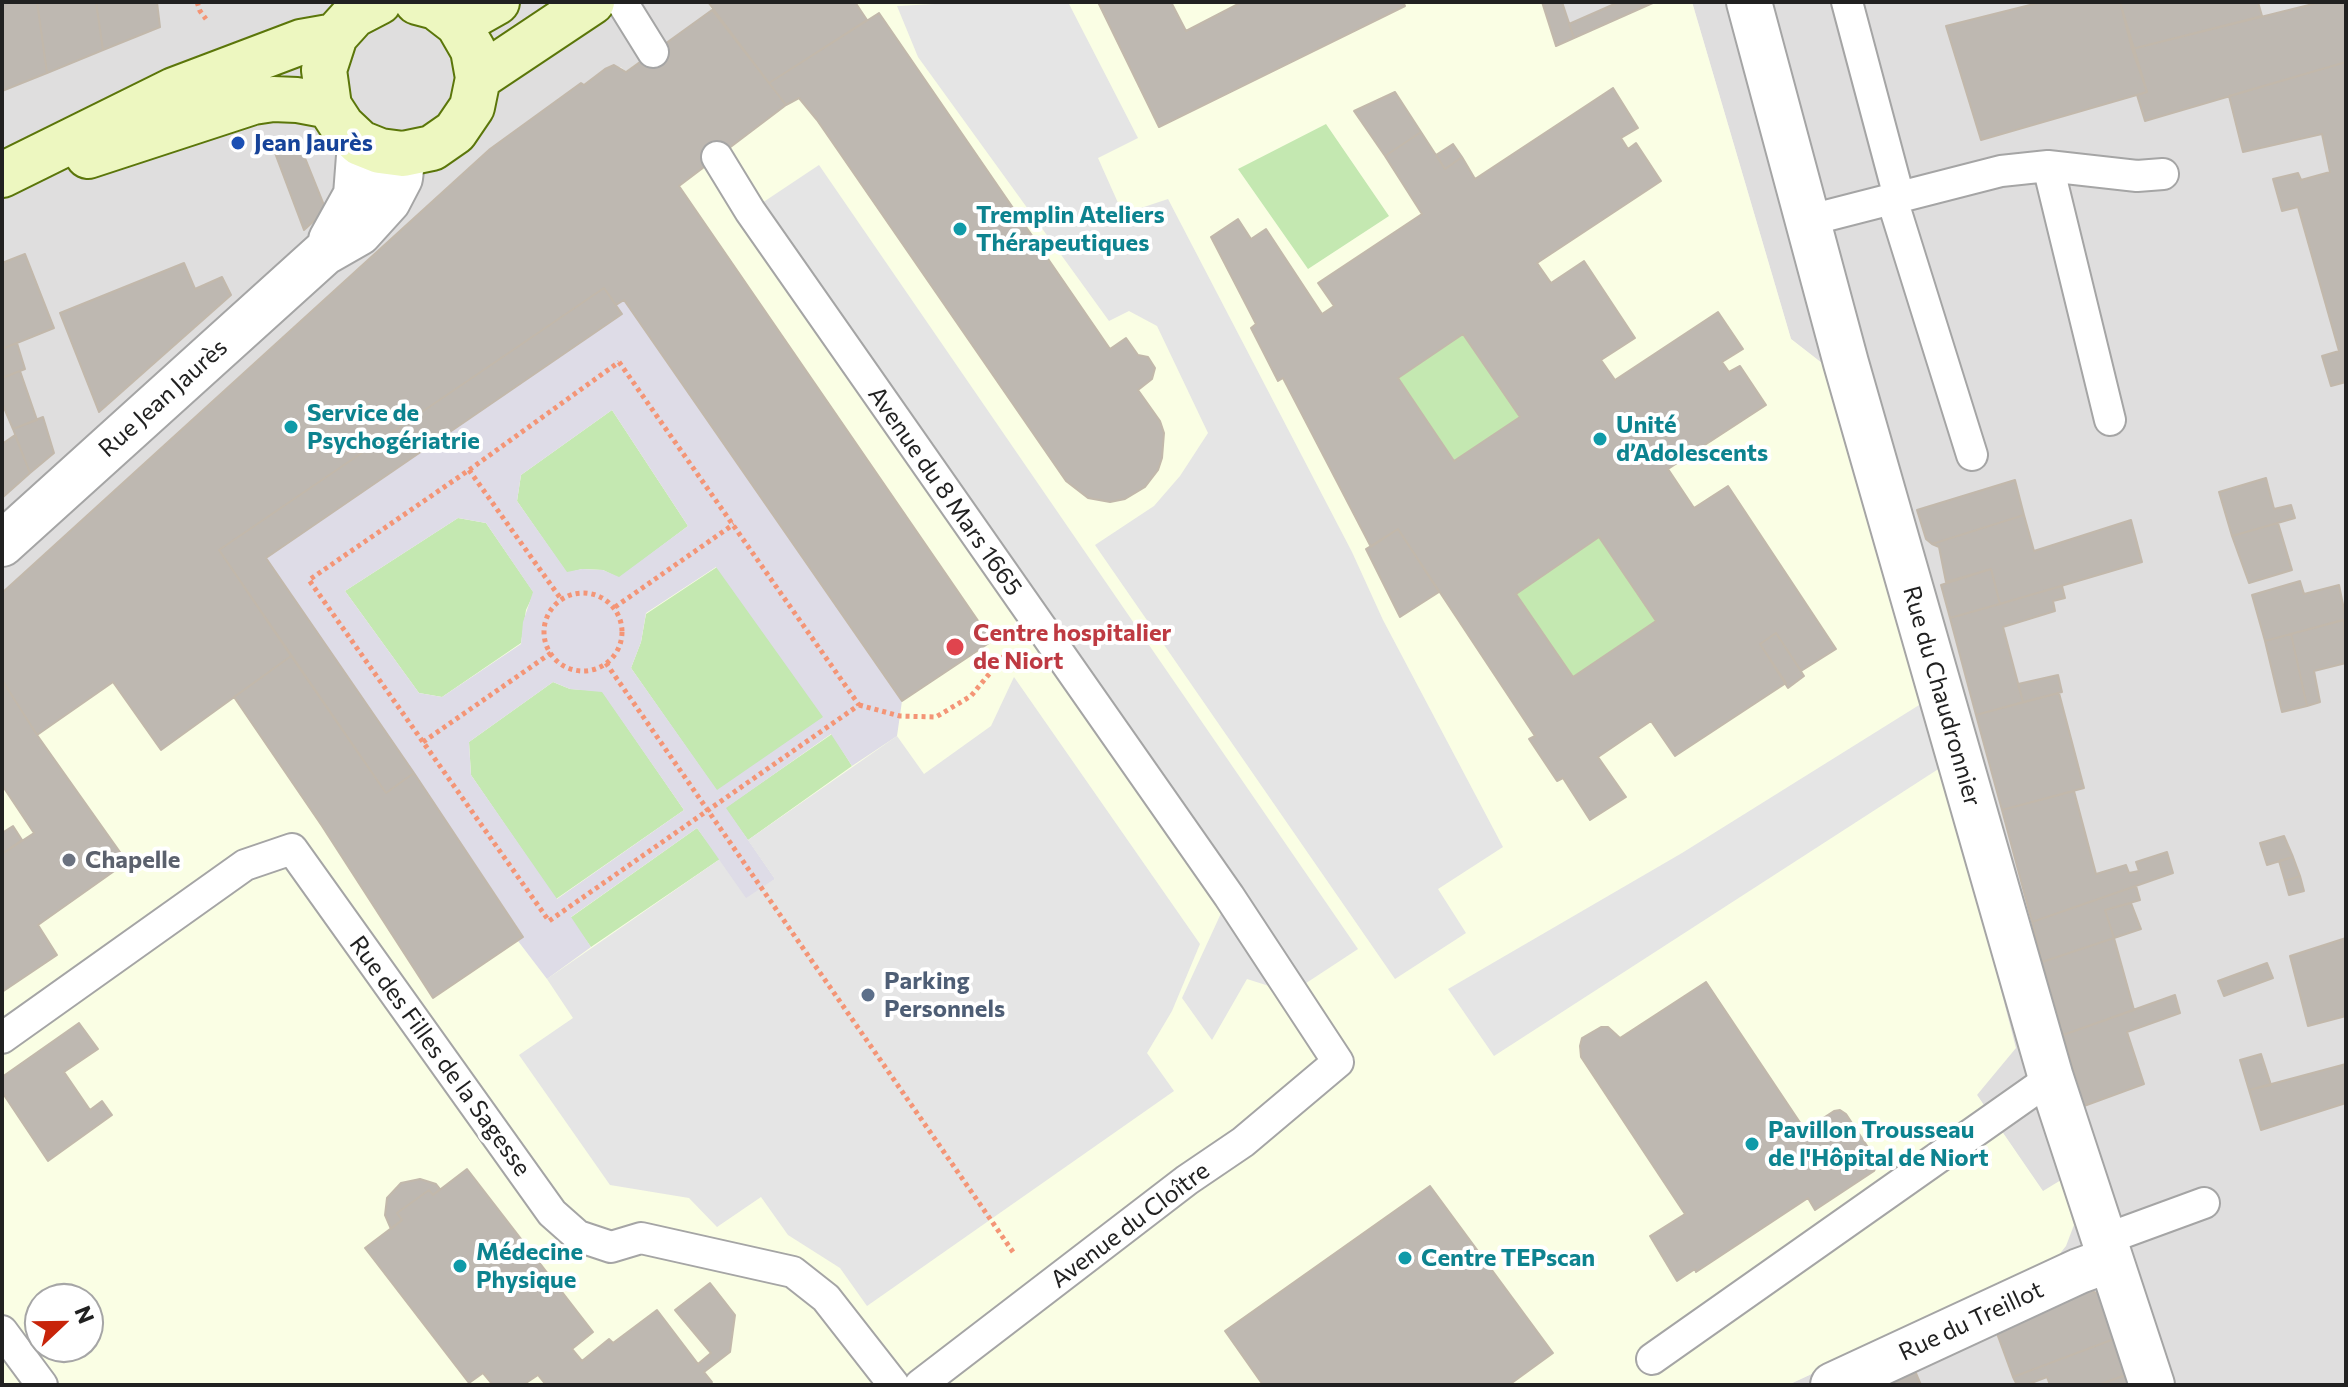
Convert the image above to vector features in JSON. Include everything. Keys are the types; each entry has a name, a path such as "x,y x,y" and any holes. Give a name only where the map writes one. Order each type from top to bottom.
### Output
{"main road":[{"path":"379,2 354,15 335,36 324,70 329,106 342,126 360,143 380,151 403,154 432,148 455,132 472,107 478,78 473,50 458,24 436,7 417,2"},
{"path":"458,24 497,2"},
{"path":"478,78 592,2"},
{"path":"5,174 174,90 301,42 335,36"},
{"path":"5,174 83,158 253,102 297,100 329,106"}],"street":[{"name":"Rue du Chaudronnier","path":"1749,2 1806,221 2051,1078 2152,1385"},
{"name":"Rue Jean Jaurès","path":"324,253 356,195 360,143"},
{"name":"Rue Jean Jaurès","path":"2,544 324,253 359,233 388,201 400,178 403,154"},
{"name":"Rue du Treillot","path":"1833,1385 2079,1271 2106,1250"}],"lane":[{"path":"622,2 653,52"},
{"path":"1847,2 1896,198 1972,455"},
{"name":"Avenue du 8 Mars 1665","path":"717,157 750,211 1229,896 1338,1062"},
{"path":"1806,221 2001,171 2048,166 2137,176 2163,174"},
{"path":"2048,166 2110,420"},
{"name":"Rue des Filles de la Sagesse","path":"2,1038 245,865 292,849 552,1213 578,1236 611,1247 641,1238 793,1272 826,1298 894,1385"},
{"name":"Avenue du Cloître","path":"920,1385 1187,1180 1243,1142 1338,1062"},
{"path":"1652,1359 2051,1078"},
{"path":"2106,1250 2204,1203"},
{"path":"2,1331 42,1385"}],"path":[{"path":"859,705 549,921 309,580 619,362 859,705 900,716 936,717 971,696 999,659 1043,629"},
{"path":"469,470 561,599"},
{"path":"615,607 734,524"},
{"path":"588,593 615,607 622,628 621,642 616,654 606,663 583,671 570,668 551,653 544,630 547,617 561,599 588,593"},
{"path":"423,742 551,653"},
{"path":"606,663 1041,1292"}],"shaded area":[{"path":"2,2 708,2 712,10 626,72 621,67 584,85 581,83 490,149 2,593"},
{"name":"Centre hospitalier de Niort","path":"708,2 1542,2 1556,46 1655,2 1692,2 1791,339 1827,367 1943,766 2016,1048 1977,1095 2043,1191 2061,1180 2074,1225 2066,1246 2054,1261 1788,1385 2,1385 2,593 490,149 581,83 584,85 614,65 626,71 712,10"},
{"path":"937,2 1068,2 1138,138 1098,158 1123,214 1168,199 1503,847 1438,889 1466,933 1395,979 1095,545 1154,506 1180,476 1208,433 1157,326 1129,311 1109,321 918,57 897,6"},
{"path":"1542,2 1655,2 1556,46"},
{"path":"1692,2 2346,2 2346,1385 1788,1385 2054,1261 2061,1181 2043,1192 1977,1095 1827,367 1791,339"},
{"path":"819,165 1358,949 1291,993 1247,979 1212,1040 1182,998 1229,896 750,211"},
{"path":"624,300 902,701 897,736 852,766 831,734 726,808 775,879 746,898 697,828 571,917 591,947 547,979 518,941 523,936 266,558 622,314 616,305","holes":["612,410 688,526 619,577 603,570 567,572 517,501 521,475","458,518 486,523 533,592 523,622 521,644 442,697 419,693 345,591","716,567 823,717 717,790 631,668 641,642 646,613","553,682 570,689 602,692 684,810 557,899 471,775 469,742"]},
{"name":"Parking Personnels","path":"1014,677 1200,944 1172,1011 1147,1053 1174,1091 867,1306 840,1268 788,1235 761,1197 717,1227 689,1198 610,1185 519,1055 573,1018 547,979 720,859 746,897 775,879 748,840 897,736 924,774 991,726"},
{"path":"1924,702 1943,766 1494,1056 1448,989 1682,853"}],"green space":[{"path":"1326,124 1389,216 1308,269 1238,169"},
{"path":"1463,334 1520,417 1454,461 1398,378"},
{"path":"612,410 688,526 619,578 603,570 582,569 567,573 517,501 521,475"},
{"path":"458,518 486,523 534,593 526,610 521,643 442,697 419,693 345,591"},
{"path":"1599,537 1656,621 1573,677 1516,594"},
{"path":"717,567 824,717 717,791 631,668 641,642 646,614"},
{"path":"553,682 570,689 602,691 684,810 556,899 471,775 469,742"},
{"path":"832,734 852,766 748,840 725,808"},
{"path":"697,828 720,859 591,947 570,918"}],"building":[{"path":"2,2 37,2 47,73 2,91"},
{"path":"37,2 96,2 103,50 47,73"},
{"path":"96,2 157,2 160,27 103,50"},
{"path":"708,2 855,2 867,20 769,83"},
{"path":"1098,2 1171,2 1186,31 1242,2 1403,2 1405,6 1159,127"},
{"path":"1542,2 1562,2 1574,38 1556,46"},
{"path":"1619,2 1655,2 1574,38 1569,24"},
{"path":"2042,2 2120,2 2147,92 1981,140 1946,26"},
{"path":"2120,2 2258,2 2262,16 2132,49"},
{"path":"2321,2 2346,2 2346,62 2145,121 2137,95 2147,92 2132,49"},
{"name":"Service de Psychogériatrie","path":"712,10 786,105 679,186 992,641 902,701 624,300 616,305 604,288 219,550 291,656 161,750 113,682 37,735 2,680 2,593 490,149 581,83 584,85 614,65 626,72"},
{"name":"Tremplin Ateliers Thérapeutiques","path":"879,13 1110,349 1126,338 1138,355 1148,357 1155,368 1152,379 1138,390 1160,421 1164,433 1162,458 1158,470 1145,487 1125,499 1110,502 1088,498 1066,481 817,120 799,98 786,105 769,83"},
{"path":"2346,62 2346,382 2331,386 2322,356 2339,351 2298,207 2282,211 2273,179 2298,173 2301,180 2330,172 2322,134 2243,152 2229,96"},
{"name":"Unité d’Adolescents","path":"1613,88 1638,128 1621,138 1628,149 1636,143 1661,181 1537,263 1551,283 1584,261 1635,338 1601,360 1615,380 1718,312 1743,349 1722,362 1729,372 1740,366 1766,405 1668,469 1694,508 1728,486 1836,649 1801,671 1776,633 1760,644 1786,683 1675,756 1651,721 1598,757 1626,797 1590,820 1563,778 1557,781 1529,739 1535,736 1398,529 1371,547 1283,378 1278,381 1251,328 1256,324 1211,237 1238,219 1251,239 1266,229 1322,314 1334,306 1318,283 1422,214 1385,156 1421,132 1445,169 1462,157 1475,179","holes":["1463,334 1520,417 1454,461 1398,378","1599,537 1656,621 1573,677 1516,594"]},
{"path":"1395,92 1421,132 1385,156 1354,111"},
{"path":"299,143 326,210 304,230 275,153"},
{"path":"1453,144 1462,157 1445,169 1436,155"},
{"path":"25,254 54,328 2,349 2,263"},
{"path":"184,263 195,289 222,277 231,295 99,412 60,313"},
{"path":"604,288 622,314 266,558 414,773 386,793 219,550"},
{"path":"17,343 25,369 2,378 2,349"},
{"path":"20,371 37,420 13,429 2,403 2,378"},
{"path":"43,417 54,453 30,473 13,429"},
{"path":"15,435 30,473 2,498 2,444"},
{"path":"2266,478 2274,509 2291,505 2295,518 2232,536 2219,492"},
{"path":"2015,480 2024,515 1932,544 1926,539 1917,510"},
{"path":"2024,515 2034,551 2131,520 2142,562 2000,604 1991,569 1946,582 1939,547 1932,544"},
{"path":"2278,523 2292,570 2249,583 2232,536"},
{"path":"1398,529 1439,592 1400,617 1366,549"},
{"path":"1991,569 2000,604 1950,618 1941,585"},
{"path":"2300,581 2304,594 2339,585 2346,619 2265,641 2252,595"},
{"path":"2062,586 2065,598 2053,601 2055,611 2003,627 2023,702 1976,715 1950,618"},
{"path":"2344,620 2346,663 2314,671 2320,702 2307,706 2291,634"},
{"path":"1776,633 1804,676 1788,688 1760,644"},
{"path":"2291,634 2307,706 2282,712 2265,641"},
{"path":"291,656 386,793 414,773 523,937 433,998 234,697"},
{"path":"2058,675 2062,692 2023,702 2018,684"},
{"path":"2,680 127,862 38,925 57,955 2,992 2,854 34,833 2,785"},
{"path":"2059,693 2084,788 2002,810 1976,715"},
{"path":"2074,791 2096,874 2126,865 2129,873 2139,871 2136,862 2167,852 2173,873 2032,922 2002,810"},
{"path":"13,826 22,840 2,854 2,833"},
{"path":"2284,836 2293,857 2267,865 2260,843"},
{"path":"2293,857 2300,876 2285,881 2279,861"},
{"path":"2300,876 2304,891 2289,895 2285,881"},
{"path":"2136,886 2140,900 2105,910 2114,938 2042,962 2032,922"},
{"path":"2131,903 2141,929 2114,938 2105,910"},
{"path":"2114,938 2134,1010 2063,1035 2042,962"},
{"path":"2346,938 2346,1016 2308,1026 2290,956"},
{"path":"2267,963 2273,978 2224,996 2218,981"},
{"name":"Pavillon Trousseau de l'Hôpital de Niort","path":"1706,982 1805,1130 1840,1110 1846,1114 1877,1165 1874,1171 1815,1210 1808,1198 1696,1272 1695,1269 1677,1281 1650,1236 1685,1214 1581,1057 1580,1046 1582,1038 1601,1027 1608,1027 1620,1038"},
{"path":"2175,995 2180,1013 2127,1032 2144,1084 2084,1106 2063,1035"},
{"path":"79,1023 98,1049 64,1072 90,1110 102,1101 112,1115 48,1161 2,1092 2,1077"},
{"path":"2261,1054 2271,1085 2249,1090 2240,1060"},
{"path":"2346,1064 2346,1103 2261,1130 2249,1090"},
{"name":"Médecine Physique","path":"467,1169 593,1332 572,1349 582,1361 609,1339 613,1343 657,1310 698,1364 711,1353 675,1310 710,1283 735,1315 730,1352 704,1372 712,1382 708,1385 546,1385 538,1375 523,1385 493,1385 483,1373 469,1383 365,1248 402,1220 397,1213 429,1190 433,1195"},
{"path":"420,1179 436,1184 440,1189 433,1195 429,1190 397,1213 402,1220 391,1229 385,1215 387,1198 401,1183"},
{"name":"Centre TEPscan","path":"1430,1186 1553,1353 1509,1385 1263,1385 1225,1331"},
{"path":"2084,1287 2100,1295 2114,1339 2013,1377 1995,1328"},
{"path":"2114,1339 2126,1375 2098,1385 2050,1385 2047,1377 2017,1385 2013,1377"},
{"path":"1915,1371 1921,1385 1890,1385 1890,1384"},
{"path":"2126,1375 2130,1385 2098,1385"}],"place":[{"name":"Jean Jaurès","path":"238,143"},
{"name":"Tremplin Ateliers Thérapeutiques","path":"960,229"},
{"name":"Service de Psychogériatrie","path":"291,427"},
{"name":"Unité d’Adolescents","path":"1600,439"},
{"name":"Centre hospitalier de Niort","path":"955,647"},
{"name":"Chapelle","path":"69,860"},
{"name":"Parking Personnels","path":"868,995"},
{"name":"Pavillon Trousseau de l'Hôpital de Niort","path":"1752,1144"},
{"name":"Centre TEPscan","path":"1405,1258"},
{"name":"Médecine Physique","path":"460,1266"}]}
